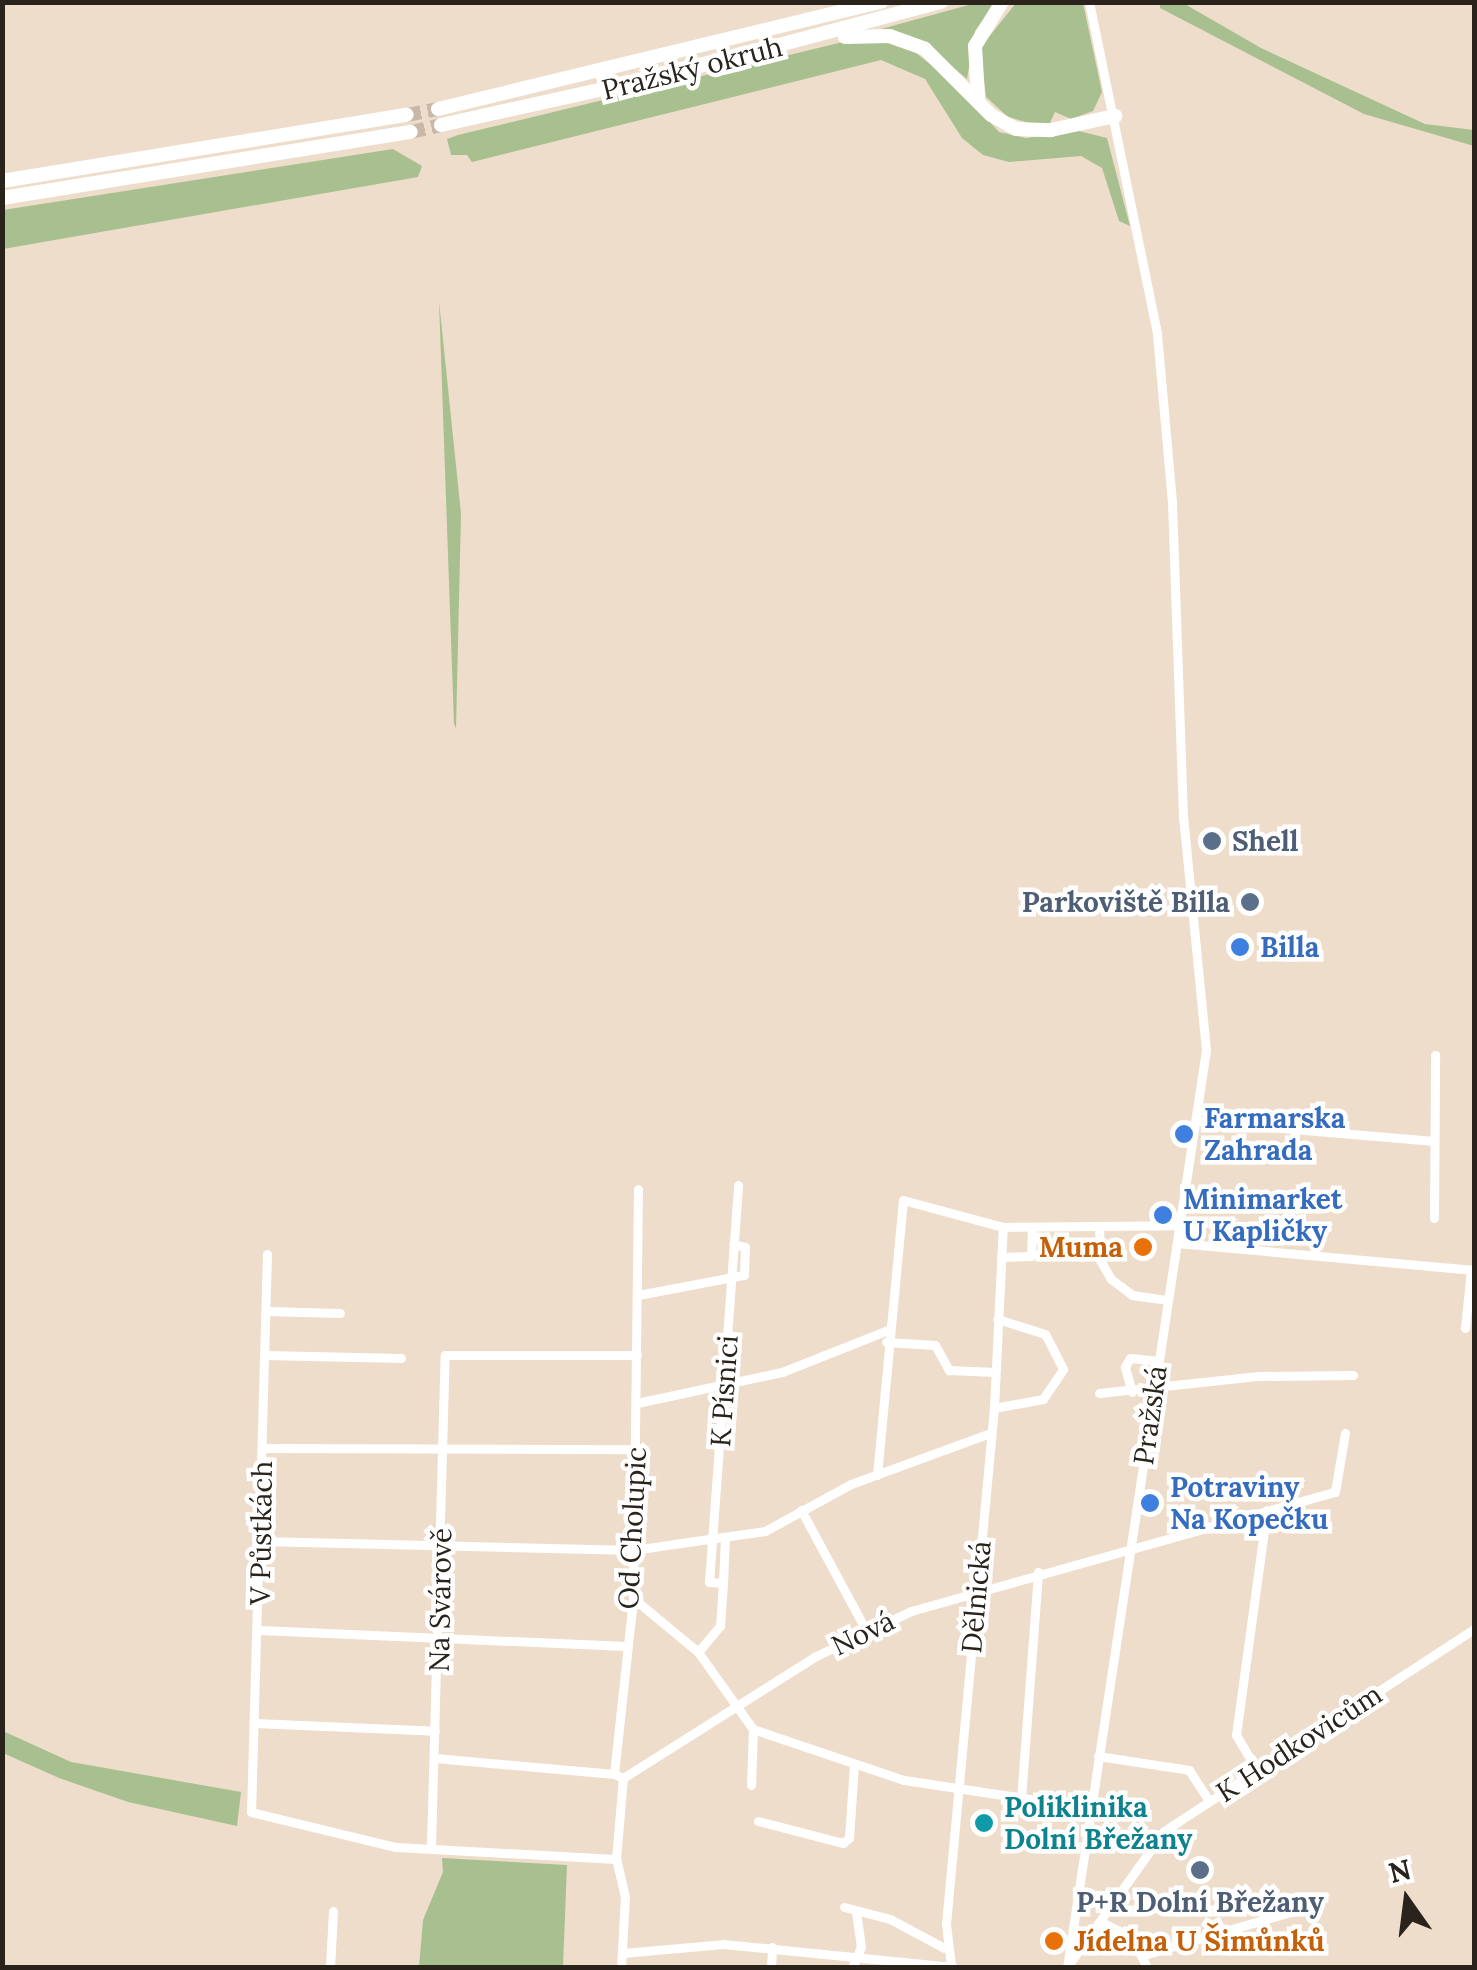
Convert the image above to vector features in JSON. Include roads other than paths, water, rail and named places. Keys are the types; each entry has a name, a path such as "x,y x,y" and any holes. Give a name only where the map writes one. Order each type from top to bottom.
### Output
{"highway":[{"path":"780,30 848,2"},
{"name":"Pražský okruh","path":"438,109 780,30 881,2"},
{"name":"Pražský okruh","path":"441,126 780,47 941,2"},
{"path":"982,106 972,59 984,26 1002,2"},
{"path":"780,47 862,35 905,40 943,62 1002,123 1033,131 1115,116"},
{"path":"2,181 408,115"},
{"path":"2,198 411,132"}],"street":[{"name":"Pražská","path":"1066,1967 1167,1300 1200,1121 1206,1050 1192,922 1164,392 1153,300 1088,2"},
{"path":"1434,1218 1435,1056"},
{"path":"1200,1121 1434,1141"},
{"name":"K Písnici","path":"723,1582 709,1582 738,1185"},
{"name":"Od Cholupic","path":"621,1968 625,1897 616,1860 626,1646 633,1598 638,1189"},
{"path":"877,1475 886,1342 902,1200 1003,1227 1180,1225"},
{"path":"1099,1226 1100,1260 1111,1279 1132,1294 1167,1300"},
{"name":"Dělnická","path":"946,1967 944,1948 994,1408 1003,1227"},
{"path":"1001,1258 1031,1256 1032,1228"},
{"path":"1177,1243 1473,1270 1466,1328"},
{"name":"V Půstkách","path":"267,1254 251,1812 396,1846 431,1845"},
{"path":"638,1295 732,1278"},
{"path":"266,1311 340,1313"},
{"path":"994,1408 1043,1399 1064,1369 1056,1347 1024,1323 997,1319"},
{"path":"637,1403 782,1372 888,1330"},
{"path":"886,1342 935,1346 944,1369 995,1372"},
{"name":"Na Svárově","path":"431,1845 440,1640 445,1356 637,1355"},
{"path":"265,1356 401,1358"},
{"path":"1132,1392 1124,1367 1130,1358 1158,1361"},
{"path":"1099,1393 1153,1391 1259,1376 1353,1375"},
{"path":"261,1541 634,1550 765,1530 877,1475 990,1433"},
{"name":"Nová","path":"618,1776 866,1630 978,1589 1336,1492 1345,1433"},
{"path":"263,1448 636,1448"},
{"path":"801,1510 866,1630"},
{"path":"1257,1770 1236,1735 1267,1510"},
{"name":"K Písnici","path":"698,1652 720,1626 725,1536"},
{"path":"1020,1799 1038,1572"},
{"path":"633,1598 698,1652 753,1729 854,1765 960,1790 1089,1808"},
{"name":"K Hodkovicům","path":"1066,1967 1102,1922 1147,1848 1209,1801 1474,1629"},
{"path":"259,1630 626,1646"},
{"path":"256,1723 436,1732"},
{"path":"751,1785 753,1729"},
{"path":"1098,1756 1189,1770 1209,1801"},
{"path":"434,1758 618,1776"},
{"path":"758,1821 843,1843 849,1838 854,1765"},
{"path":"431,1845 616,1860"},
{"path":"844,1907 890,1919 944,1948"},
{"path":"330,1968 333,1911"},
{"path":"1144,1955 1290,1912"},
{"path":"853,1964 860,1947 856,1913"},
{"path":"1102,1922 1132,1937 1148,1968"},
{"path":"623,1953 692,1944 772,1947 853,1964 946,1967"},
{"path":"771,1968 772,1947"}],"tunnel":[{"path":"407,115 438,109"},
{"path":"411,132 441,125"}],"place":[{"name":"Shell","path":"1212,841"},
{"name":"Parkoviště Billa","path":"1250,902"},
{"name":"Billa","path":"1240,947"},
{"name":"Farmarska Zahrada","path":"1184,1134"},
{"name":"Minimarket U Kapličky","path":"1163,1215"},
{"name":"Muma","path":"1143,1247"},
{"name":"Potraviny Na Kopečku","path":"1150,1503"},
{"name":"Poliklinika Dolní Břežany","path":"984,1823"},
{"name":"P+R Dolní Břežany","path":"1200,1870"},
{"name":"Jídelna U Šimůnků","path":"1054,1941"}]}
